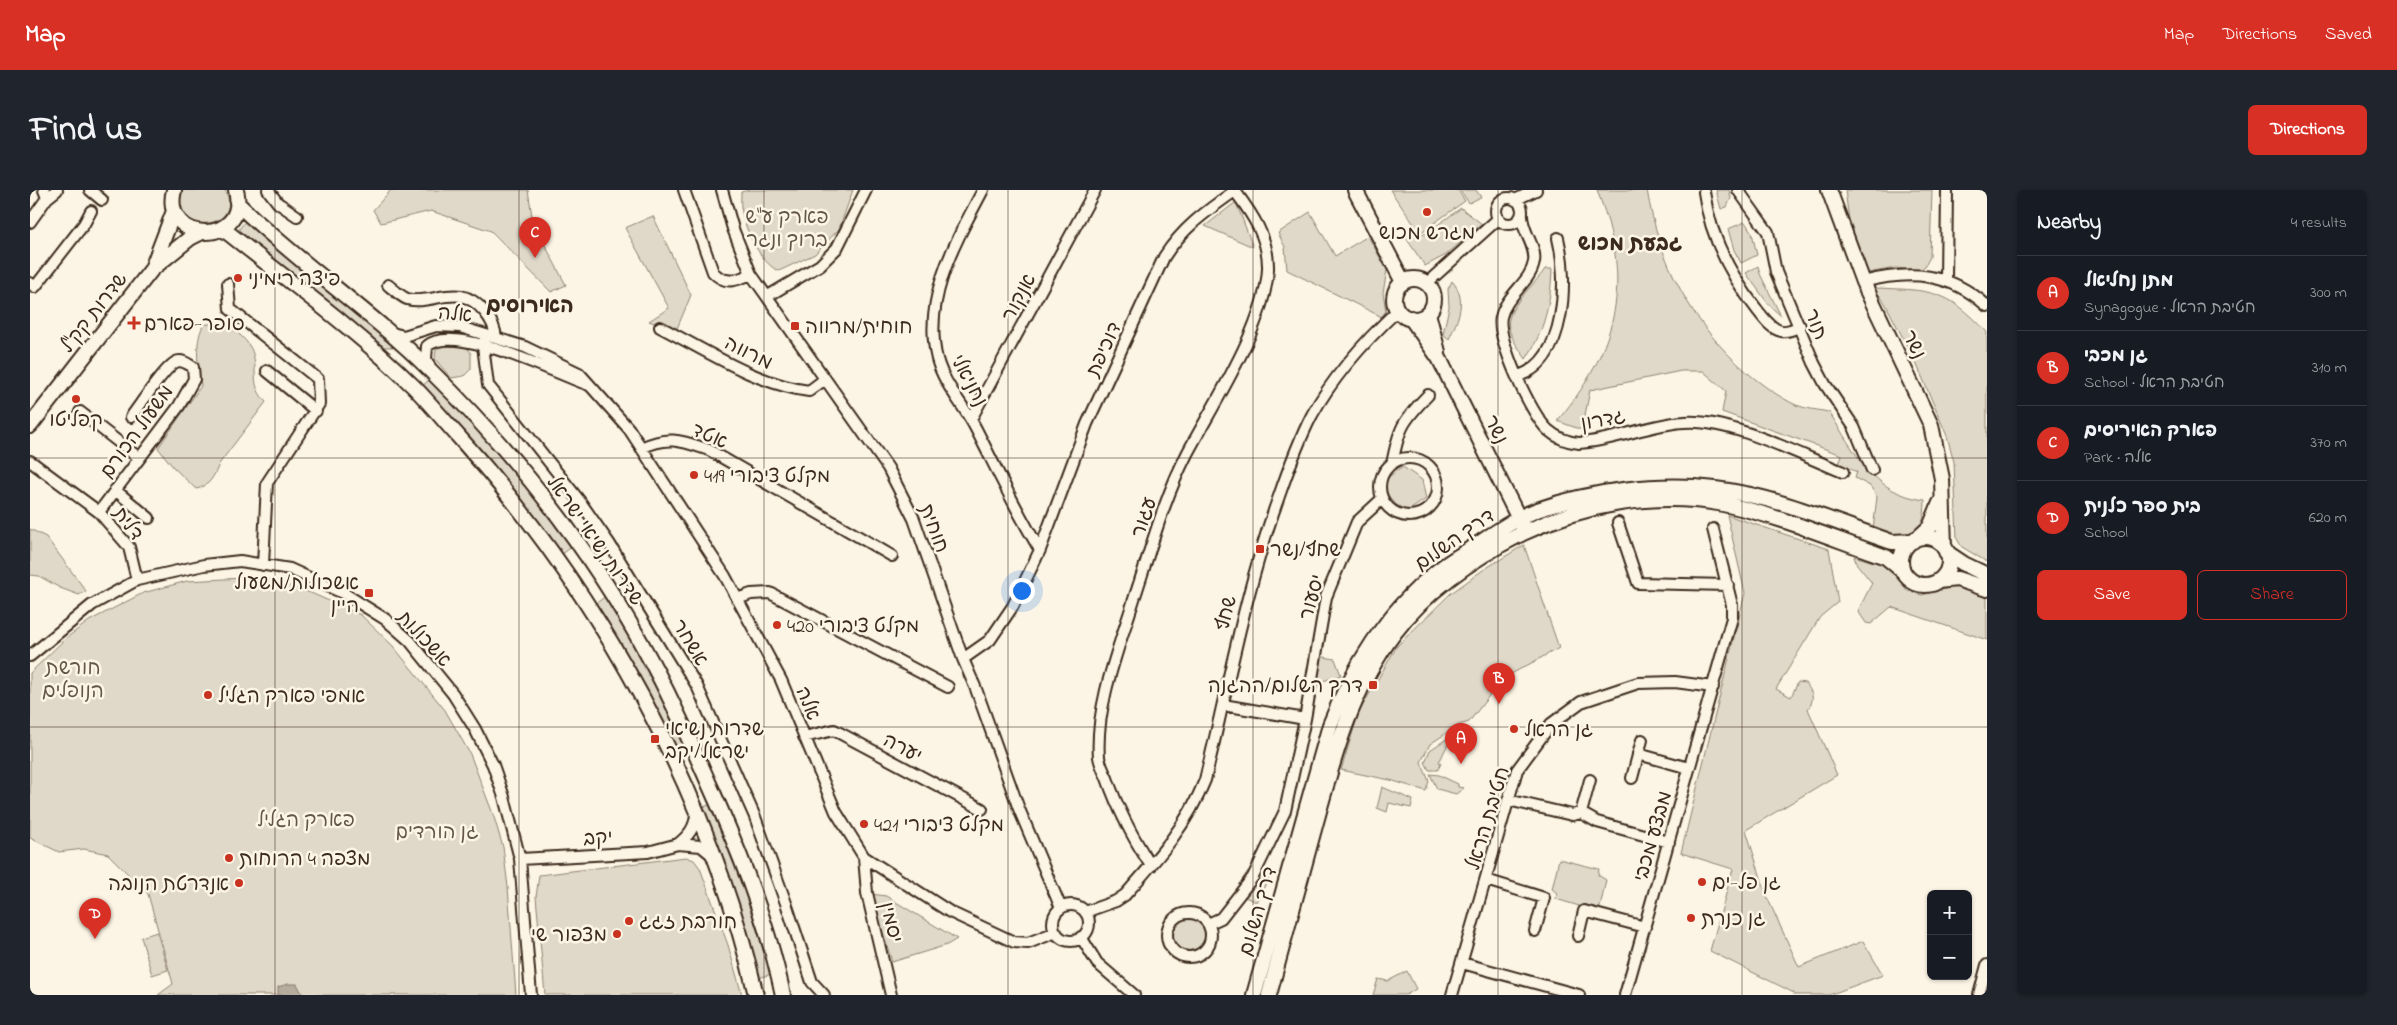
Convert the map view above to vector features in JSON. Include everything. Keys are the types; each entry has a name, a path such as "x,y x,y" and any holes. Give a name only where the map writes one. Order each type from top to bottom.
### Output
{"street":[{"path":"30,222 46,194 57,190"},
{"path":"90,190 102,200"},
{"path":"268,190 278,203 297,216"},
{"path":"684,190 713,272 720,280 733,282 751,274"},
{"name":"חוחית","path":"722,190 733,229 751,274 888,468 914,519 963,659 976,688 1022,817 1061,908"},
{"path":"768,296 820,265 837,248 866,190"},
{"name":"נחניאלי","path":"983,190 952,250 936,303 934,333 937,359 944,377 971,419 1019,515 1040,550"},
{"name":"אנקור","path":"971,419 1095,190"},
{"name":"דוכיפת","path":"963,659 990,640 1013,606 1040,550 1088,424 1164,257 1176,238 1193,221 1235,190"},
{"name":"עגור","path":"1151,866 1129,832 1099,758 1102,710 1120,645 1179,470 1245,346 1265,295 1268,267 1260,228 1235,190"},
{"path":"1355,190 1403,282"},
{"name":"תור","path":"1738,190 1768,232 1776,272 1817,370 1854,427 1872,470"},
{"name":"נשר","path":"1828,190 1838,211 1846,242 1863,282 1931,425 1940,460 1945,550"},
{"name":"נשר","path":"1837,190 1838,211"},
{"path":"1946,281 1947,190"},
{"path":"152,269 174,211 173,191"},
{"path":"1515,200 1534,191"},
{"path":"1507,224 1518,221 1534,191"},
{"path":"1704,192 1707,213 1718,247 1731,272 1749,299 1776,329 1789,331 1800,326"},
{"path":"1522,211 1515,200 1501,195 1496,209 1498,218 1527,238"},
{"path":"174,211 186,227 200,233 208,233 222,228 233,217 236,196"},
{"name":"שדרות נשיאי ישראל","path":"236,196 338,291 392,333 433,372 494,436 581,548 650,659 675,706 754,894 783,995"},
{"path":"30,283 35,287 84,224 91,211"},
{"name":"גדרון","path":"1522,211 1522,223 1534,252 1534,264 1508,300 1500,323 1503,342 1518,376 1543,425 1553,434 1565,440 1586,442 1669,424 1700,422 1739,431 1843,472"},
{"path":"1426,283 1498,218"},
{"path":"222,228 378,354 416,388 499,483 560,564 606,633 653,717 696,815 731,904 756,995"},
{"path":"152,269 190,238 200,233"},
{"path":"1518,376 1532,370 1542,360 1562,312 1564,275 1558,238"},
{"name":"שדרות קק\"ל","path":"30,426 152,269"},
{"path":"1863,282 1904,274 1930,276 1946,281 1970,293 1987,306"},
{"path":"1415,279 1426,283 1432,290 1434,300 1428,313 1420,318 1411,318 1398,310 1395,295 1403,282 1415,279"},
{"path":"228,284 230,309 318,379 320,396 316,411 268,483 264,564"},
{"name":"אשחר","path":"388,285 405,298 420,301 461,296 481,308 495,326 489,340 488,385 579,500 609,543 697,686 755,817 812,982 824,995"},
{"name":"שחף","path":"1086,912 1116,901 1125,895 1151,866 1195,806 1205,780 1252,577 1297,445 1313,414 1343,369 1379,327 1398,310"},
{"name":"נשר","path":"1428,313 1440,358"},
{"name":"נשר","path":"1411,318 1440,358 1526,532"},
{"name":"אלה","path":"392,333 404,336 436,326 460,327 593,386"},
{"name":"מרווה","path":"660,327 767,381 788,389 809,391 825,379"},
{"name":"אלה","path":"433,372 425,352 426,346 449,339 489,340 525,346 580,373 629,429 725,576 781,680 836,812 864,857 950,912 1014,942 1028,943 1056,932"},
{"name":"משעול הכורם","path":"99,512 179,406 194,379 194,367 184,361 176,361 168,368 132,416"},
{"path":"267,371 316,411"},
{"path":"1392,464 1404,459 1414,459 1426,464 1433,471 1437,483 1437,493 1432,504 1422,513 1413,516 1403,516 1392,511 1382,499 1381,478 1392,464 1399,431 1412,412 1428,395"},
{"path":"80,412 139,458"},
{"name":"אטד","path":"642,448 654,442 676,439 709,450 892,556"},
{"name":"דלית","path":"30,461 99,512 129,546 137,580"},
{"name":"דרך השלום","path":"1254,995 1330,725 1351,677 1386,624 1434,574 1519,519 1535,511 1581,497 1649,488 1715,489 1765,498 1892,542 1915,540"},
{"path":"115,490 149,518"},
{"name":"נשר","path":"1915,540 1930,527 1942,498"},
{"name":"יסעור","path":"1208,924 1221,918 1253,877 1285,811 1305,719 1326,597 1357,522 1382,499"},
{"name":"דרך השלום","path":"1269,995 1345,724 1363,685 1395,632 1441,584 1503,544 1526,532 1584,510 1650,499 1710,502 1760,513 1886,557 1903,571"},
{"path":"1618,523 1638,583 1728,585"},
{"path":"1713,529 1732,605 1732,618 1713,687"},
{"path":"1987,574 1964,564 1932,539 1915,540 1902,553 1903,571 1916,584 1927,585 1938,581 1957,580 1987,589"},
{"path":"1938,581 1948,566 1945,550"},
{"name":"אשכולות","path":"30,656 92,605 137,580 204,564 240,561 290,569 346,594 385,619 410,641 452,694 475,730 493,765 504,797 520,859 531,995"},
{"path":"737,599 751,594 770,593 948,687"},
{"name":"חטיבת הראל","path":"1452,995 1517,770 1550,724 1581,702 1638,684 1675,682 1713,687"},
{"name":"מבצע מכבי","path":"1625,995 1713,687"},
{"path":"1223,705 1305,719"},
{"name":"יערה","path":"804,737 834,730 982,809"},
{"path":"1632,778 1642,740"},
{"path":"1638,754 1689,768"},
{"path":"1581,813 1590,780"},
{"path":"1508,800 1572,815 1581,813 1597,822 1669,842"},
{"path":"678,844 690,834 696,815"},
{"name":"יקב","path":"520,859 648,852 678,844 701,846 712,855"},
{"name":"יסמין","path":"864,857 866,893 891,995"},
{"path":"1486,880 1544,898 1535,931"},
{"path":"1077,906 1086,912 1088,929 1081,938 1064,940 1056,932 1053,922 1061,908 1077,906"},
{"path":"1578,936 1584,911 1645,928"},
{"path":"1185,913 1193,913 1201,916 1208,924 1210,941 1200,954 1184,957 1171,949 1166,933 1175,917 1185,913"},
{"path":"1081,938 1097,963 1134,995"},
{"path":"1462,962 1579,995"},
{"path":"1979,995 1987,965"}],"green space":[{"path":"183,190 225,190 229,204 225,214 216,221 205,223 193,222 184,216 180,205"},
{"path":"391,190 528,190 533,222 566,285 551,292 491,231 431,211 381,223 373,210"},
{"name":"פארק ע\"ש ברוך ונגר","path":"749,190 853,190 839,229 815,254 779,271 766,262 755,246 747,228 741,207 741,192"},
{"name":"מגרש מכוש","path":"1390,190 1458,190 1465,201 1420,233"},
{"path":"1460,190 1476,190 1481,197 1469,203"},
{"path":"1597,190 1647,190 1652,217 1669,267 1695,313 1710,334 1748,373 1783,398 1796,405 1829,412 1857,456 1879,480 1907,496 1925,500 1924,513 1917,530 1911,534 1904,535 1873,529 1877,497 1870,486 1855,478 1857,472 1839,464 1842,455 1722,412 1726,391 1703,371 1681,371 1590,390 1582,430 1557,421 1588,379 1608,334 1614,311 1617,286 1616,261 1610,228"},
{"path":"1716,190 1729,190 1731,198 1727,207 1721,209"},
{"path":"1845,190 1932,190 1930,257 1925,266 1919,271 1896,268 1867,273 1849,220"},
{"path":"1236,202 1253,247 1205,226"},
{"path":"1461,208 1482,224 1446,255 1425,266 1404,235 1425,234"},
{"path":"1310,212 1335,256 1368,236 1387,270 1383,293 1386,311 1382,317 1287,270 1285,247 1278,233"},
{"path":"653,216 691,295 676,331 649,321 669,308 625,228"},
{"path":"246,220 390,342 392,347 384,347 237,232"},
{"path":"1745,222 1752,233 1757,255 1741,263 1734,250 1728,229"},
{"path":"1758,266 1760,274 1781,316 1769,305 1746,273"},
{"path":"1545,269 1552,269 1548,305 1538,338 1526,359 1512,336 1509,321 1511,313 1521,297"},
{"path":"1452,281 1460,295 1460,310 1449,339 1443,334 1449,307 1448,289"},
{"path":"1874,288 1924,291 1937,295 1960,307 1987,332 1987,562 1962,547 1957,539 1954,462 1947,436 1917,365 1885,303"},
{"path":"219,322 241,336 249,346 254,358 256,386 266,402 219,464 211,480 205,486 196,489 174,468 158,448 201,386 198,340 203,325"},
{"path":"443,342 464,343 471,353 471,369 464,376 451,378 435,359 436,349"},
{"path":"430,379 500,454 573,546 561,555 421,387"},
{"path":"1403,467 1422,480 1426,499 1408,511 1391,500 1386,491 1384,480"},
{"path":"1727,515 1829,549 1838,602 1820,617 1776,689 1791,697 1798,682 1805,683 1808,686 1812,699 1808,709 1837,775 1746,830 1767,897 1799,967 1863,941 1883,975 1829,995 1794,995 1794,993 1710,951 1733,869 1681,853 1745,593"},
{"path":"30,529 46,537 86,591 79,595 60,588 39,576 30,575"},
{"path":"1524,545 1559,648 1502,679 1469,722 1459,725 1430,744 1421,762 1429,781 1426,791 1390,780 1341,770 1359,712 1397,646 1450,594 1483,570"},
{"path":"1854,556 1887,566 1907,590 1922,595 1952,587 1964,589 1987,598 1987,640 1891,607 1871,624 1866,623 1858,611 1872,583 1856,563"},
{"name":"פארק הגליל","path":"262,577 311,593 361,615 393,646 445,710 470,754 493,814 503,847 516,995 158,995 173,984 148,894 108,854 84,849 59,852 30,838 30,673 65,639 89,621 143,593 187,581"},
{"path":"606,596 648,668 686,746 676,751 619,644 595,604"},
{"path":"1308,654 1335,659 1341,675 1317,683"},
{"path":"1454,734 1463,738 1459,744 1450,740 1439,762 1441,763 1438,770 1429,770 1425,762 1430,750"},
{"path":"1430,774 1439,775 1458,784 1458,787 1464,788 1456,794 1437,789"},
{"path":"1382,787 1413,800 1411,808 1389,803 1387,812 1377,808"},
{"path":"711,804 738,870 771,974 759,978 741,918 701,808"},
{"name":"חורבת זגג","path":"686,857 694,860 700,868 728,945 742,995 545,995 536,897 539,875"},
{"path":"1559,859 1599,869 1598,875 1606,880 1599,912 1556,899 1557,893 1552,889"},
{"path":"1248,871 1269,878 1256,902 1234,892"},
{"path":"871,894 886,896 957,939 947,945 892,962"},
{"path":"1181,917 1199,921 1207,931 1205,943 1190,955 1181,951 1175,945 1172,937 1171,928"},
{"path":"157,932 168,970 152,975 141,937"},
{"path":"1407,971 1416,989 1406,995 1373,995 1378,979 1388,981"}],"shaded area":[{"path":"297,984 303,995 278,995 278,987"}],"place":[{"name":"מגרש מכוש","path":"1427,212"},
{"name":"פארק האיריסים","path":"535,258"},
{"name":"פיצה רימיני","path":"238,278"},
{"name":"סופר-פארם","path":"134,323"},
{"name":"חוחית/מרווה","path":"795,326"},
{"name":"קפליטו","path":"76,399"},
{"name":"מקלט ציבורי 419","path":"694,475"},
{"name":"שחף/נשר","path":"1260,549"},
{"name":"אשכולות/משעול היין","path":"369,593"},
{"name":"מקלט ציבורי 420","path":"777,625"},
{"name":"דרך השלום/ההגנה","path":"1373,685"},
{"name":"אמפי פארק הגליל","path":"208,695"},
{"name":"גן מכבי","path":"1499,704"},
{"name":"גן הראל","path":"1514,729"},
{"name":"שדרות נשיאי ישראל/יקב","path":"655,739"},
{"name":"מתן נחליאל","path":"1461,764"},
{"name":"מקלט ציבורי 421","path":"864,824"},
{"name":"מצפה 4 הרוחות","path":"229,858"},
{"name":"גן פל-ים","path":"1702,882"},
{"name":"אנדרטת הנובה","path":"239,883"},
{"name":"גן כנרת","path":"1691,918"},
{"name":"חורבת זגג","path":"629,921"},
{"name":"מצפור שי","path":"617,934"},
{"name":"בית ספר כלנית","path":"95,939"}],"district":[{"name":"גבעת מכוש","path":"1630,243"},
{"name":"האירוסים","path":"530,305"}],"park label":[{"name":"חורשת הנופלים","path":"73,678"},
{"name":"גן הורדים","path":"437,831"}]}
